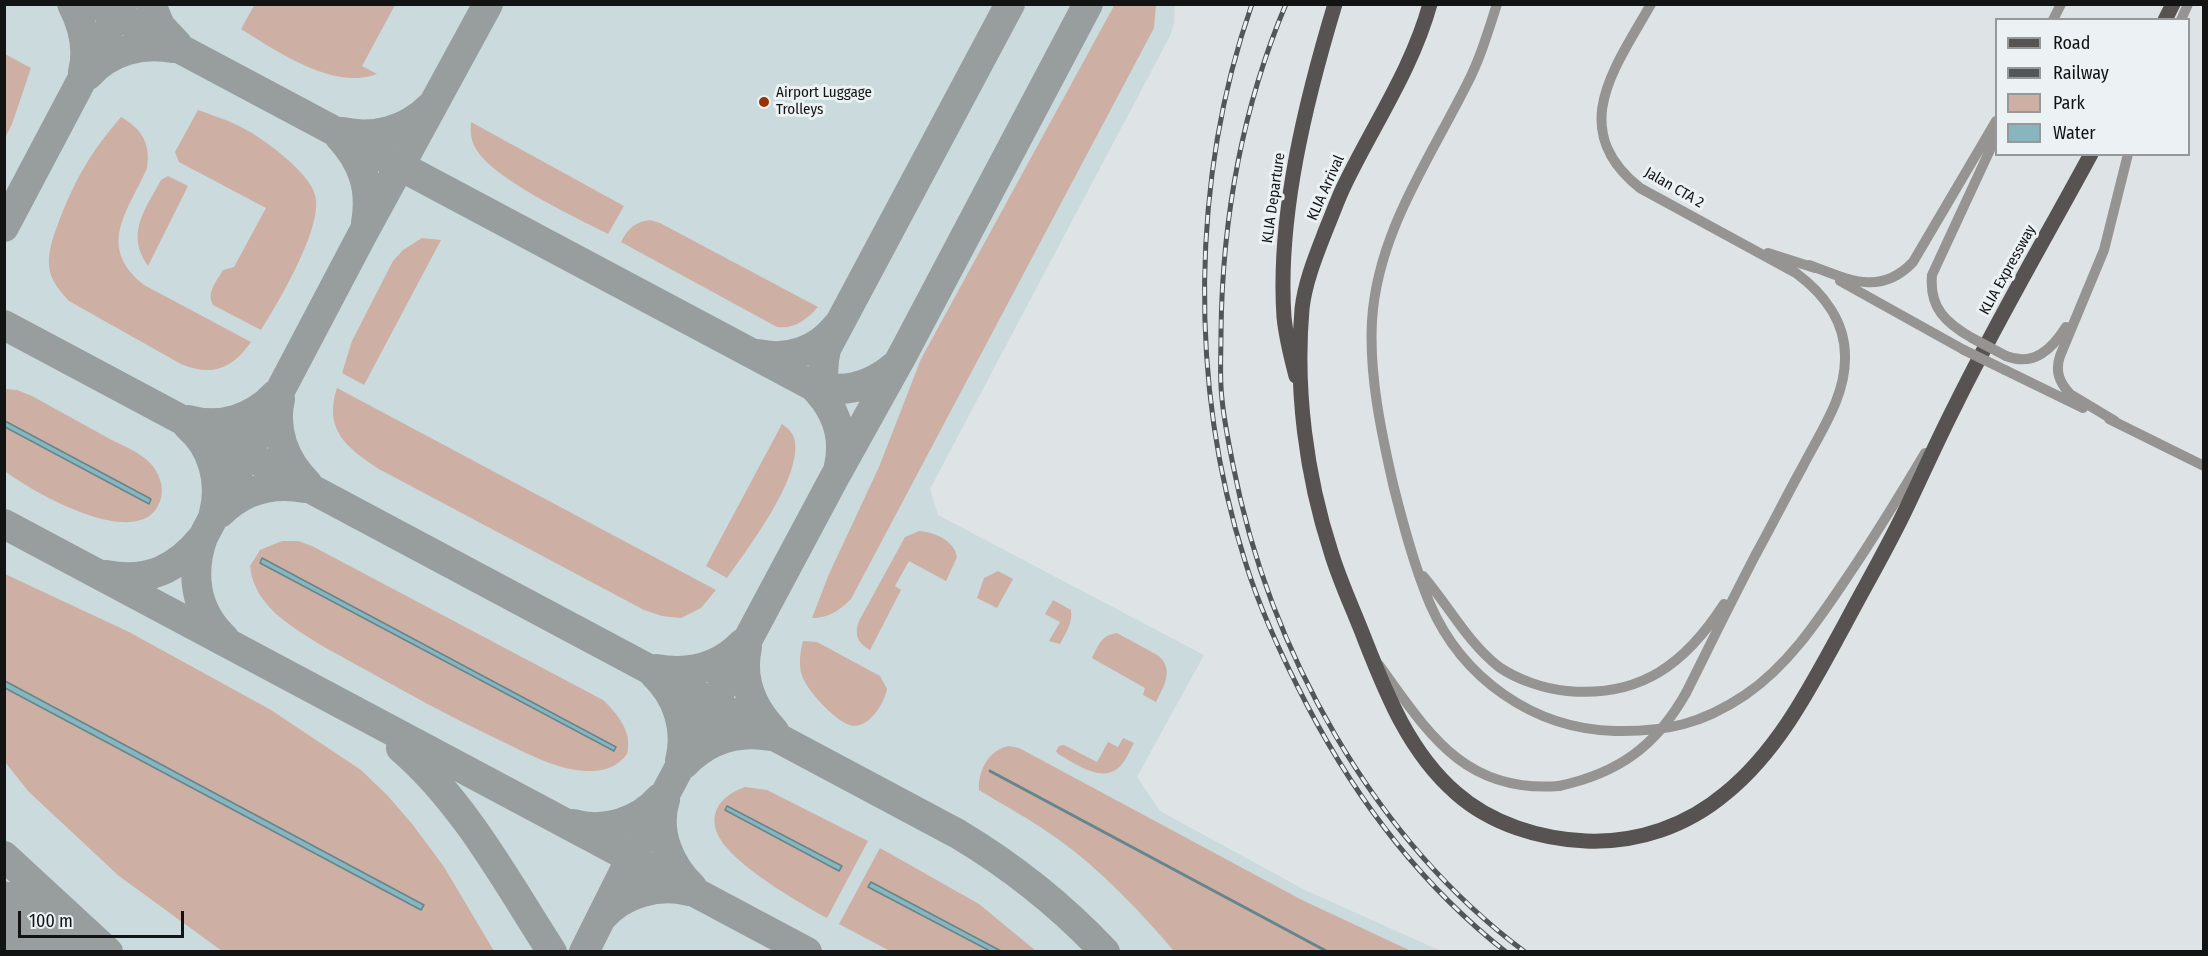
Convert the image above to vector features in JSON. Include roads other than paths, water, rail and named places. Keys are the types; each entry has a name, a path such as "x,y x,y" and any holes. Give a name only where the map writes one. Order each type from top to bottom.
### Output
{"main road":[{"name":"KLIA Departure","path":"1301,399 1284,317 1284,271 1293,182 1307,107 1335,4"},
{"name":"KLIA Arrival","path":"1301,399 1302,305 1317,252 1344,186 1409,63 1430,4"},
{"path":"2166,18 2173,4"},
{"name":"KLIA Expressway","path":"1301,399 1306,443 1331,552 1395,711 1406,732 1436,774 1460,797 1477,809 1536,834 1575,841 1623,840 1663,830 1702,811 1738,783 1767,752 1789,721 1814,681 1902,518 1957,402 2090,156"}],"street":[{"path":"1497,4 1480,57 1415,182 1386,248 1373,302 1372,357 1382,428 1402,518 1430,604 1453,644 1479,676 1507,698 1545,717 1582,727 1604,730 1644,732 1682,725 1725,707 1748,693 1775,670 1819,619 1891,510 1957,402"},
{"name":"Jalan CTA 2","path":"1651,4 1603,96 1602,123 1607,148 1620,169 1640,188 1747,247"},
{"path":"2054,18 2061,4"},
{"path":"2182,18 2188,4"},
{"path":"1747,247 1853,281 1864,283 1886,281 1905,270 1913,262 1995,123"},
{"path":"1995,138 1932,275 1933,296 1942,316 1950,325 2006,356 2031,360 2045,353 2061,335 2081,301"},
{"path":"2128,156 2104,250 2081,301 2060,356 2057,372 2059,380 2070,394 2115,421 2204,466"},
{"path":"1369,650 1430,733 1464,764 1507,783 1559,786 1594,777 1614,769 1633,756 1664,727 1686,693 1837,399 1842,385 1845,354 1839,325 1832,310 1812,284 1747,247"},
{"path":"1809,265 1964,350 2070,403 2115,421"},
{"path":"1419,572 1456,623 1486,656 1501,668 1532,683 1555,690 1599,692 1617,690 1648,679 1680,658 1694,646 1714,620 1752,561"}],"water":[{"path":"5,421 151,499 149,504 5,427"},
{"path":"262,558 616,747 614,751 260,563"},
{"path":"4,681 424,905 421,910 5,688"},
{"path":"727,806 842,866 839,871 725,810"},
{"path":"871,882 1001,951 990,951 868,887"}],"waterway":[{"path":"990,771 1328,952"}],"railway":[{"path":"1252,4 1232,71 1217,140 1208,210 1205,282 1207,353 1214,424 1227,494 1245,561 1265,616 1289,670 1326,740 1369,807 1419,870 1446,899 1506,952"},
{"path":"1286,4 1257,84 1246,124 1230,207 1222,292 1223,406 1233,465 1250,534 1272,603 1301,670 1335,735 1375,796 1420,854 1470,906 1525,952"}],"place":[{"name":"Airport Luggage Trolleys","path":"764,102"}]}
